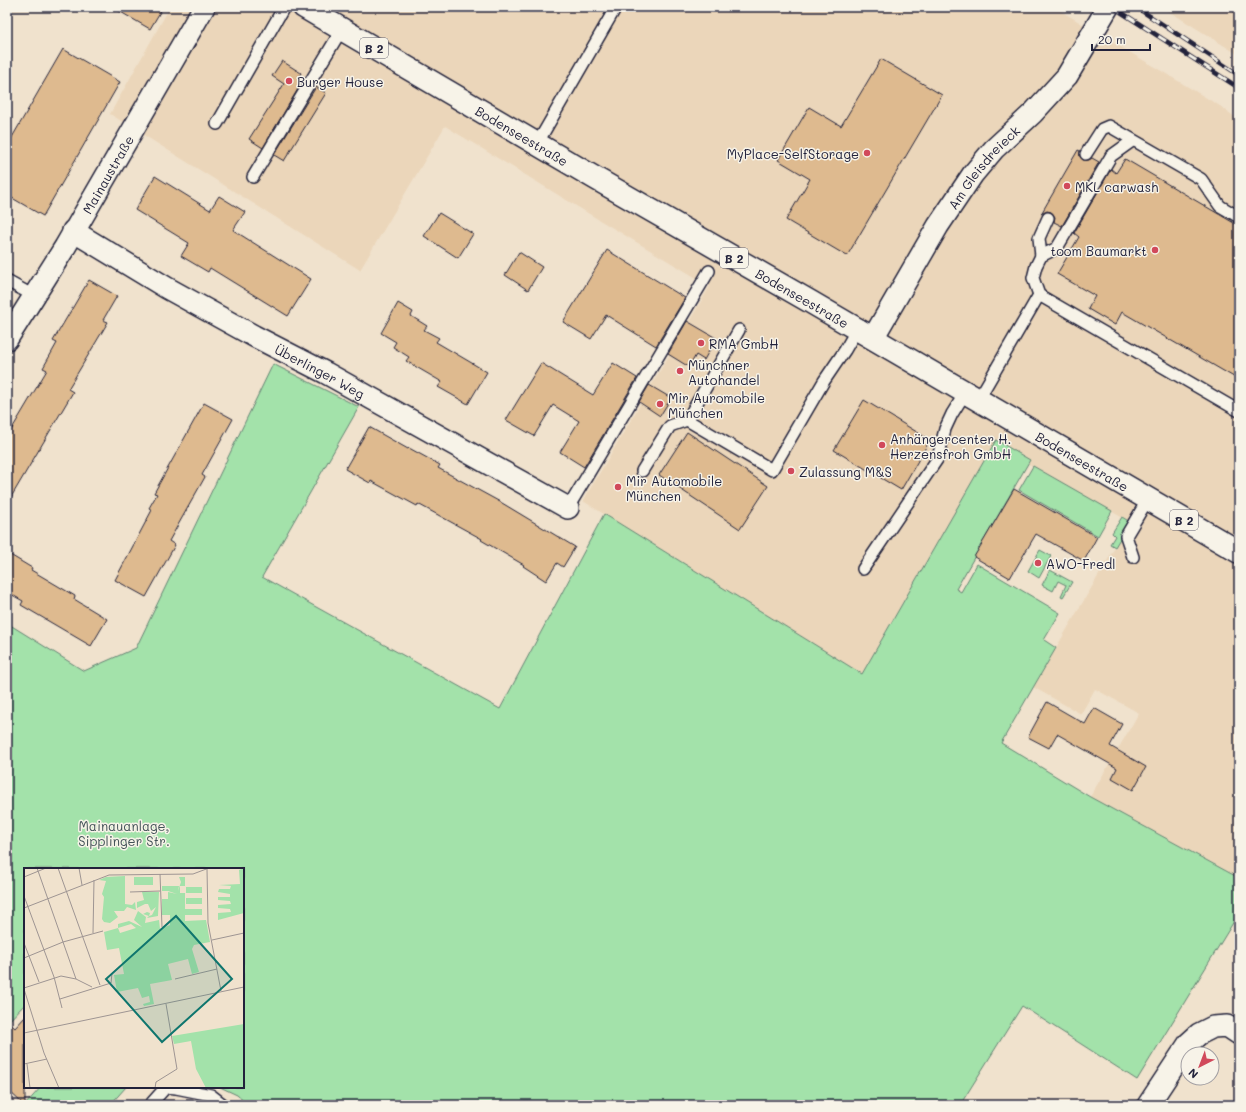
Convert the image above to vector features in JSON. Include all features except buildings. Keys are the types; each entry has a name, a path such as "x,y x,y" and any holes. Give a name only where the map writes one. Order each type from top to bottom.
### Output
{"main road":[{"name":"Bodenseestraße","path":"304,7 1148,499 1237,547"}],"street":[{"name":"Mainaustraße","path":"7,339 65,247 204,7"},
{"name":"Am Gleisdreieck","path":"865,334 973,174 994,149 1033,113 1067,76 1108,7"},
{"name":"Überlinger Weg","path":"73,231 174,292 254,336 326,373 568,508"},
{"path":"1148,1105 1189,1043 1199,1034 1213,1027 1227,1026 1239,1034"}],"lane":[{"path":"217,124 284,7"},
{"path":"537,144 616,7"},
{"path":"253,177 342,29"},
{"path":"1086,154 1102,129 1109,126 1132,141 1145,146 1201,179 1220,206 1239,217"},
{"path":"1041,256 1057,248 1111,156 1132,141"},
{"path":"1048,218 1039,238 1041,256 1036,266 1033,278 1039,295 1239,411"},
{"path":"568,508 709,271"},
{"path":"7,281 34,296"},
{"path":"863,569 938,458 945,429 952,414 972,396 1039,295"},
{"path":"642,471 670,426 687,420 739,330"},
{"path":"687,420 772,470 824,381 845,350 865,334"},
{"path":"1133,557 1126,536 1148,499"},
{"path":"150,1105 166,1088 176,1088 211,1095 224,1105"}],"shaded area":[{"path":"170,7 1054,7 1220,106 1239,120 1239,878 1090,797 1139,713 1095,689 1081,714 1033,687 1130,522 994,444 862,674 583,501 710,286 445,126 360,270 110,114"},
{"path":"1162,7 1239,7 1239,55"}],"green space":[{"name":"Mainauanlage, Sipplinger Str.","path":"273,364 359,407 262,577 500,709 604,514 862,674 996,440 1030,460 956,589 961,592 977,564 1060,613 1044,640 1056,648 1001,743 1090,797 1239,878 1239,913 1137,1080 1022,1006 960,1105 248,1105 237,1095 222,1088 244,1088 244,868 24,868 24,1005 7,1023 7,623 84,671 136,648"},
{"path":"1033,466 1112,511 1098,536 1019,490"},
{"path":"1122,517 1130,522 1115,547 1110,544 1115,536 1112,533"},
{"path":"1040,550 1051,556 1039,578 1028,571"},
{"path":"1050,570 1072,582 1063,597 1061,596 1066,585 1058,581 1053,591 1042,585"},
{"path":"40,1088 125,1088 110,1105 25,1105"}],"railway":[{"path":"1113,7 1239,88"},
{"path":"1136,7 1239,75"}],"place":[{"name":"Burger House","path":"289,81"},
{"name":"MyPlace-SelfStorage","path":"867,153"},
{"name":"MKL carwash","path":"1067,186"},
{"name":"toom Baumarkt","path":"1155,250"},
{"name":"RMA GmbH","path":"701,343"},
{"name":"Münchner Autohandel","path":"680,371"},
{"name":"Mir Auromobile München","path":"660,404"},
{"name":"Anhängercenter H. Herzensfroh GmbH","path":"882,445"},
{"name":"Zulassung M&S","path":"791,471"},
{"name":"Mir Automobile München","path":"618,487"},
{"name":"AWO-Fredl","path":"1038,563"}]}
